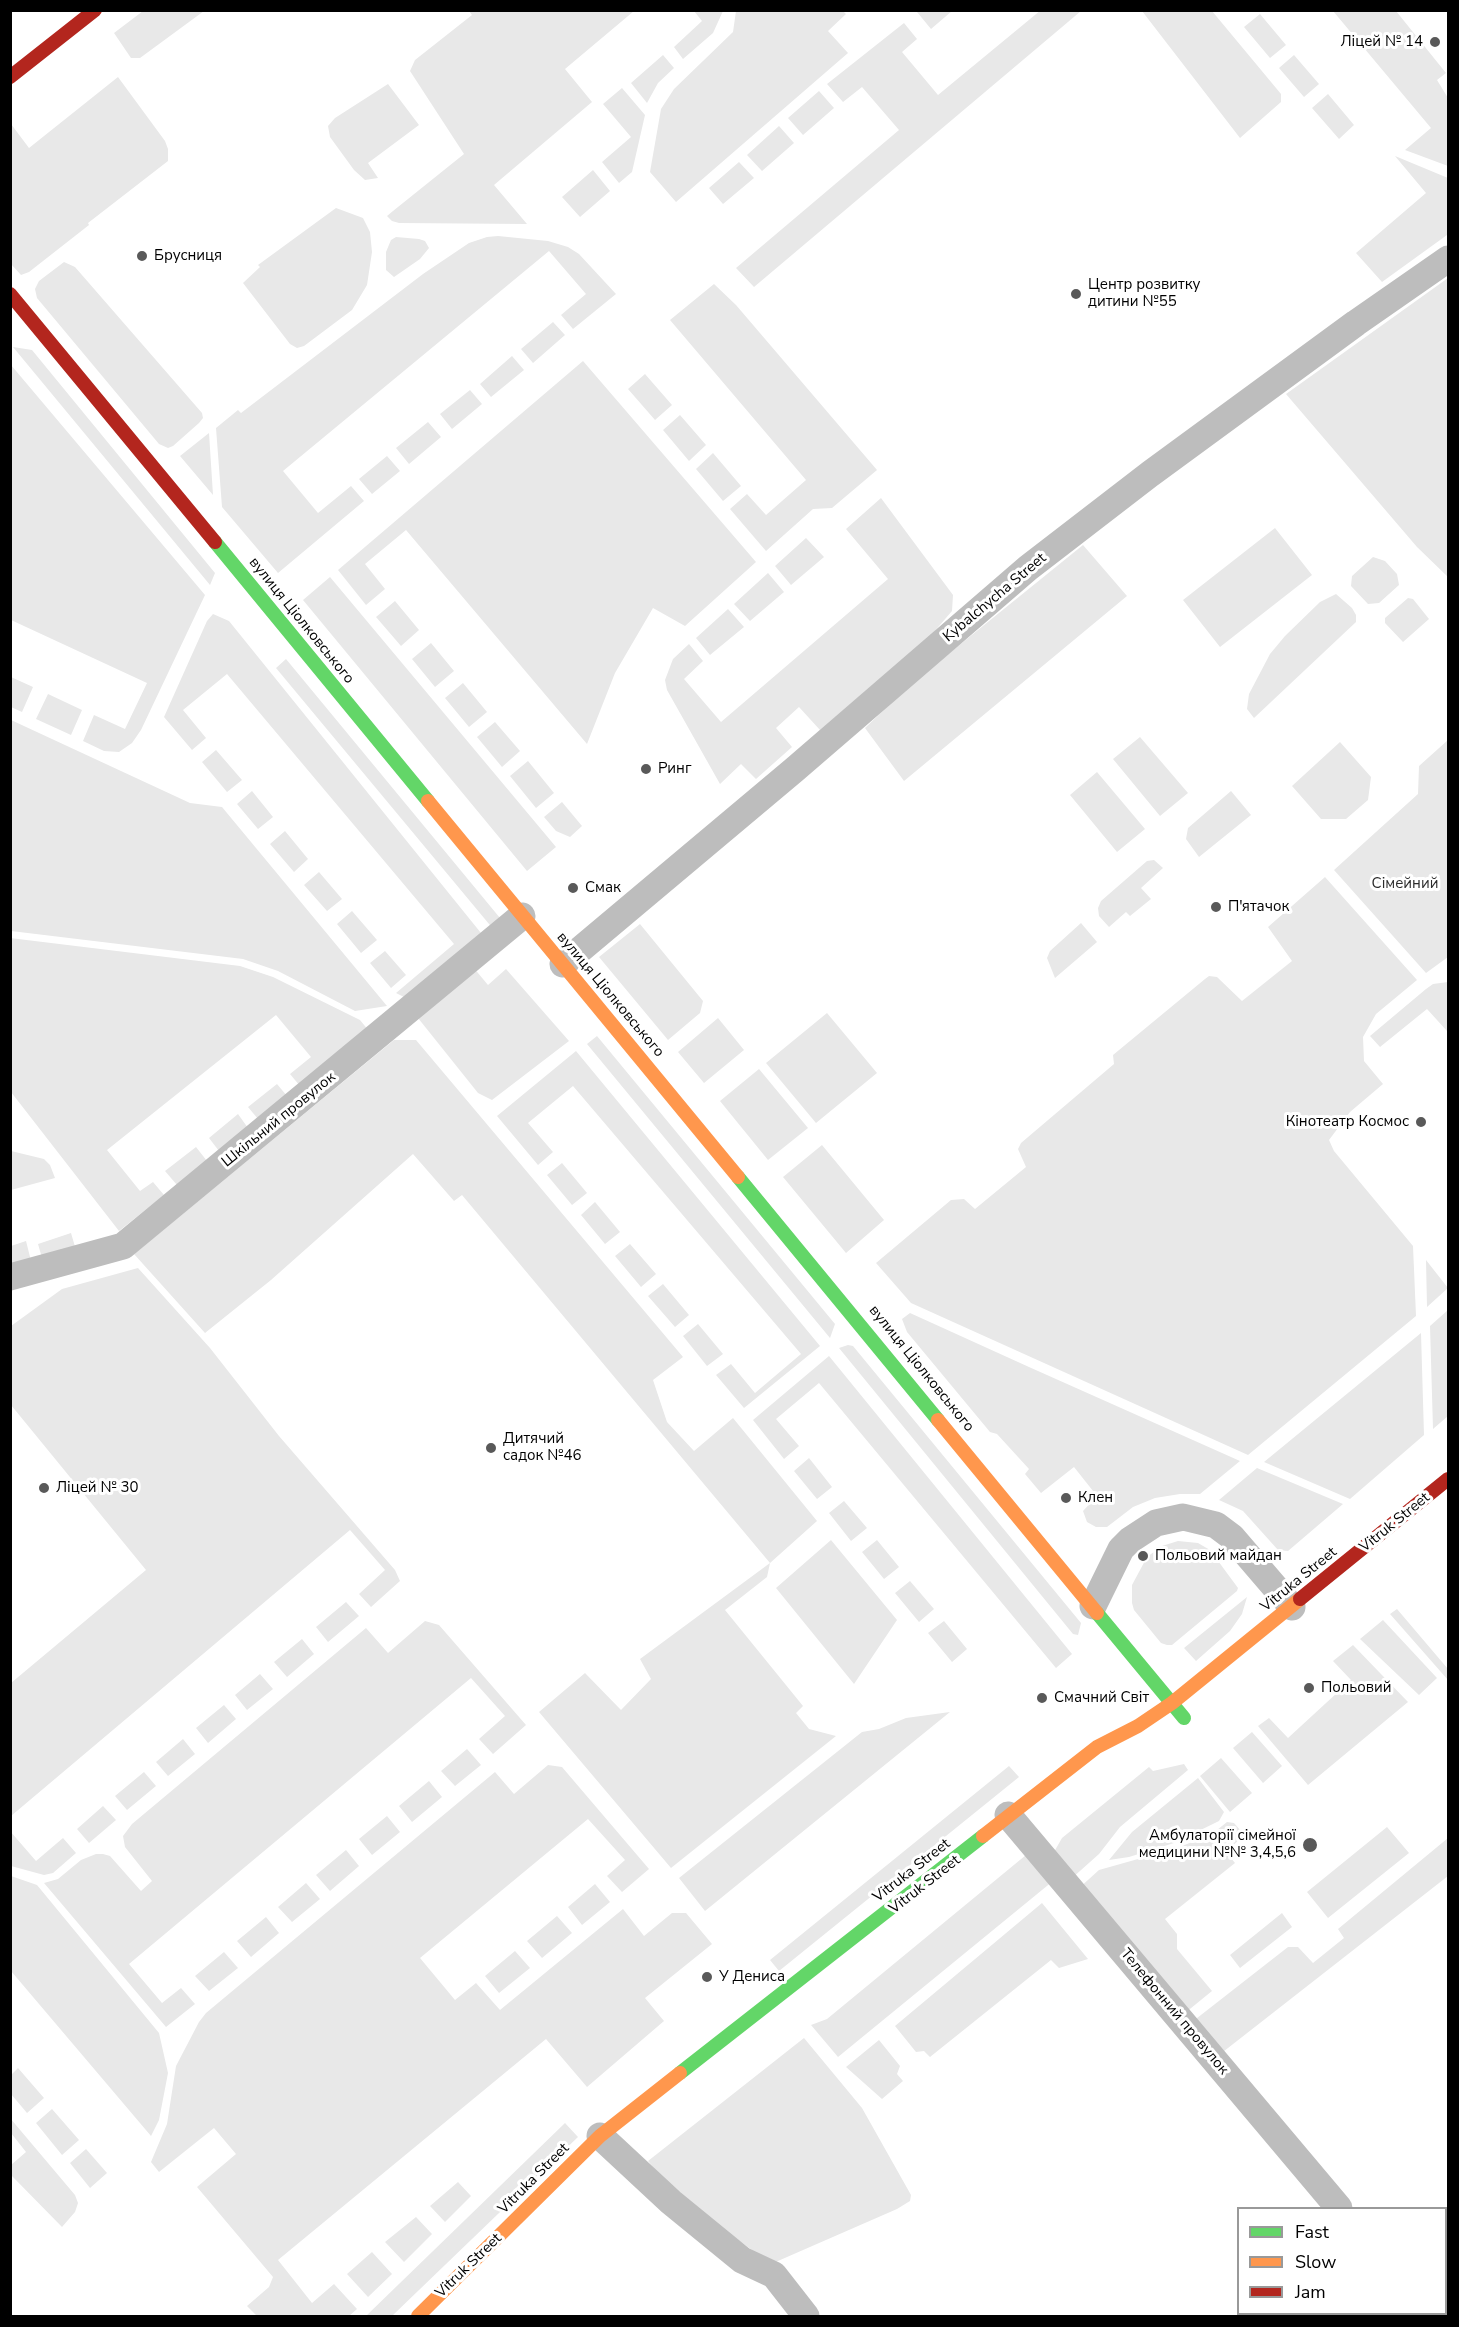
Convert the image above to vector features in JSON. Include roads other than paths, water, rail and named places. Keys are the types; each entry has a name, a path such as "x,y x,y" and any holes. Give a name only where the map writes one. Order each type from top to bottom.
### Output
{"street":[{"path":"10,77 95,10"},
{"name":"Kybalchycha Street","path":"563,964 1028,568 1150,474 1356,323 1449,259"},
{"name":"вулиця Ціолковського","path":"10,294 1184,1717"},
{"name":"Шкільний провулок","path":"10,1277 123,1246 522,916"},
{"name":"Vitruka Street","path":"418,2316 610,2146 1018,1827 1097,1747 1138,1726 1172,1703 1449,1479"},
{"path":"1093,1606 1121,1549 1130,1540 1156,1523 1183,1517 1216,1525 1232,1537 1292,1607"},
{"name":"Телефонний провулок","path":"1018,1827 1338,2207"},
{"path":"610,2146 671,2202 742,2260 774,2275 806,2316"}],"place":[{"name":"Ліцей № 14","path":"1435,42"},
{"name":"Брусниця","path":"142,256"},
{"name":"Центр розвитку дитини №55","path":"1076,294"},
{"name":"Ринг","path":"646,769"},
{"name":"Смак","path":"573,888"},
{"name":"П'ятачок","path":"1216,907"},
{"name":"Кінотеатр Космос","path":"1421,1122"},
{"name":"Дитячий садок №46","path":"491,1448"},
{"name":"Ліцей № 30","path":"44,1488"},
{"name":"Клен","path":"1066,1498"},
{"name":"Польовий майдан","path":"1143,1556"},
{"name":"Польовий","path":"1309,1688"},
{"name":"Смачний Світ","path":"1042,1698"},
{"name":"Амбулаторії сімейної медицини №№ 3,4,5,6","path":"1310,1845"},
{"name":"У Дениса","path":"707,1977"}],"park label":[{"name":"Сімейний","path":"1405,884"}]}
